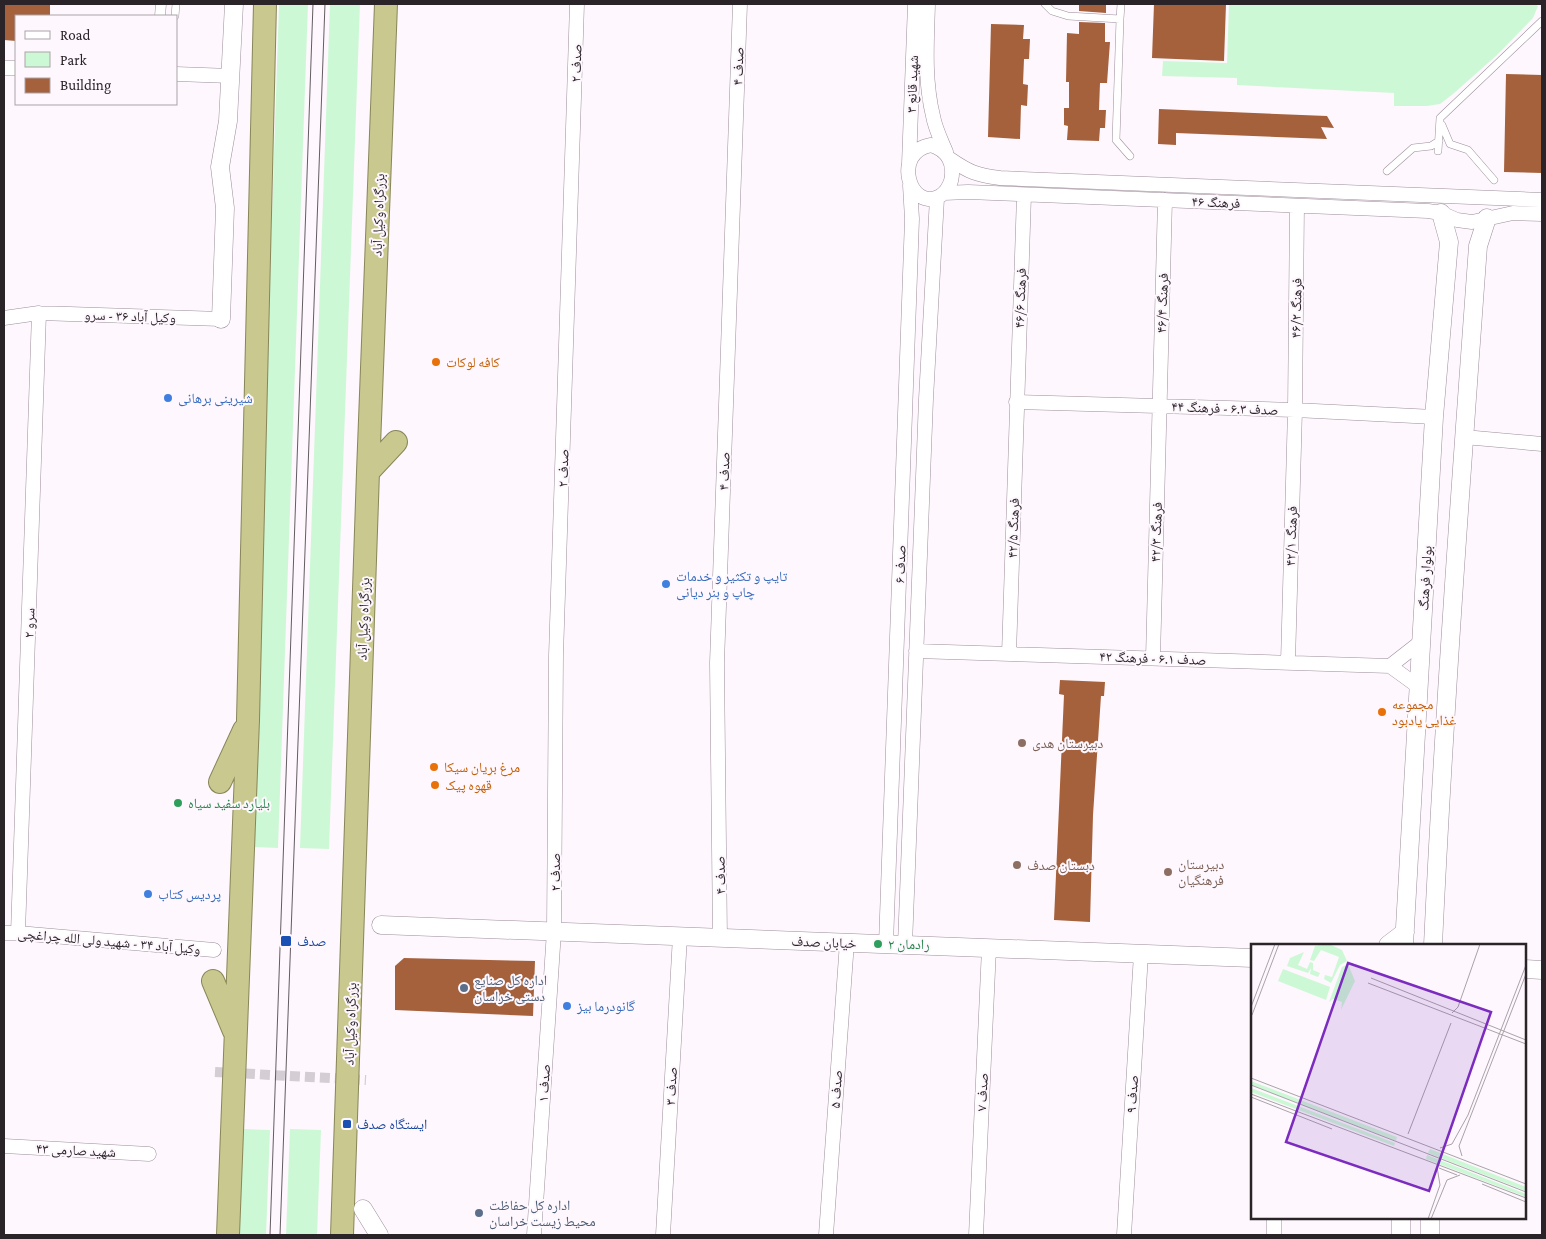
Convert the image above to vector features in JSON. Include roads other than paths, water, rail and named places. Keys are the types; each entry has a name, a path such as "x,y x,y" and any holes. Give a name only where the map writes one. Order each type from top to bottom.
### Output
{"highway":[{"path":"228,1235 248,720 265,4"},
{"name":"بزرگراه وکیل آباد","path":"342,1235 386,4"},
{"path":"368,472 396,442"},
{"path":"220,782 248,720"},
{"path":"214,981 237,1036"}],"street":[{"path":"221,319 225,208 220,167 228,121 234,4"},
{"name":"صدف ۲","path":"554,931 556,656 577,4"},
{"name":"صدف ۴","path":"720,938 717,663 740,4"},
{"name":"شهید قانع ۳","path":"909,164 915,4"},
{"name":"شهید قانع ۳","path":"928,4 926,66 928,96 933,118 948,156"},
{"path":"178,74 230,76"},
{"path":"931,145 939,147 948,156 952,166 951,180 940,196 928,199 920,197 914,192 908,178 909,164 916,151 923,146 931,145"},
{"name":"فرهنگ ۴۶","path":"948,156 966,170 978,176 1000,178 1542,200"},
{"name":"صدف ۶","path":"886,944 912,218 910,185"},
{"name":"فرهنگ ۴۶","path":"940,196 968,192 1442,213 1457,220 1472,222 1513,213 1542,214"},
{"name":"فرهنگ ۴۶/۶","path":"1016,402 1024,195"},
{"name":"صدف ۶","path":"905,945 923,474 940,196"},
{"path":"1435,944 1440,814 1464,437 1478,246 1487,218 1488,197"},
{"name":"فرهنگ ۴۶/۴","path":"1160,406 1165,200"},
{"name":"فرهنگ ۴۶/۲","path":"1294,410 1297,206"},
{"name":"بولوار فرهنگ","path":"1404,939 1434,417 1449,242 1442,213"},
{"path":"1449,242 1465,239 1478,246"},
{"name":"وکیل آباد ۳۶ - سرو","path":"4,318 39,312 221,319"},
{"name":"سرو ۲","path":"18,933 39,312"},
{"name":"صدف ۶.۳ - فرهنگ ۴۴","path":"1016,402 1294,410 1434,417"},
{"name":"فرهنگ ۴۲/۵","path":"1009,654 1016,402"},
{"name":"فرهنگ ۴۲/۳","path":"1152,658 1160,406"},
{"name":"فرهنگ ۴۲/۱","path":"1288,662 1294,410"},
{"path":"1464,437 1542,444"},
{"path":"903,473 923,474"},
{"path":"1419,687 1390,666 1422,641"},
{"name":"صدف ۶.۱ - فرهنگ ۴۲","path":"916,651 1390,666"},
{"path":"1412,811 1440,814"},
{"name":"خیابان صدف","path":"389,925 1251,958"},
{"name":"صدف ۱","path":"534,1235 554,931"},
{"name":"وکیل آباد ۳۴ - شهید ولی الله چراغچی","path":"4,933 214,950"},
{"name":"صدف ۳","path":"663,1235 680,936"},
{"path":"1391,944 1404,939"},
{"name":"صدف ۵","path":"826,1235 847,942"},
{"name":"صدف ۷","path":"976,1235 989,948"},
{"name":"صدف ۹","path":"1124,1235 1141,954"},
{"path":"1526,969 1542,970"},
{"name":"شهید صارمی ۴۳","path":"4,1146 149,1154"},
{"path":"363,1209 379,1235"},
{"path":"1274,1219 1274,1235"},
{"path":"1401,1219 1401,1235"},
{"path":"1430,1219 1430,1235"}],"lane":[{"path":"1045,4 1052,11 1068,16 1120,18"},
{"path":"1121,4 1116,140 1130,156"},
{"path":"1438,151 1440,118 1542,20"},
{"path":"1440,118 1443,131 1450,144 1468,150 1494,180"},
{"path":"1387,171 1413,148 1431,146 1439,140"}],"tunnel":[{"path":"215,1072 366,1080"}],"tram line":[{"path":"270,1235 313,4"},
{"path":"280,1235 325,4"}],"place":[{"name":"کافه لوکات","path":"436,362"},
{"name":"شیرینی برهانی","path":"168,398"},
{"name":"تایپ و تکثیر و خدمات چاپ و بنر دیانی","path":"666,584"},
{"name":"مجموعه غذایی یادبود","path":"1382,712"},
{"name":"دبیرستان هدی","path":"1022,743"},
{"name":"مرغ بریان سیکا","path":"434,767"},
{"name":"قهوه پیک","path":"435,785"},
{"name":"بلیارد سفید سیاه","path":"178,803"},
{"name":"دبستان صدف","path":"1017,865"},
{"name":"دبیرستان فرهنگیان","path":"1168,872"},
{"name":"پردیس کتاب","path":"148,894"},
{"name":"صدف","path":"286,941"},
{"name":"رادمان ۲","path":"878,944"},
{"name":"اداره کل صنایع دستی خراسان","path":"464,988"},
{"name":"گانودرما بیز","path":"567,1006"},
{"name":"ایستگاه صدف","path":"347,1124"},
{"name":"اداره کل حفاظت محیط زیست خراسان","path":"479,1213"}]}
